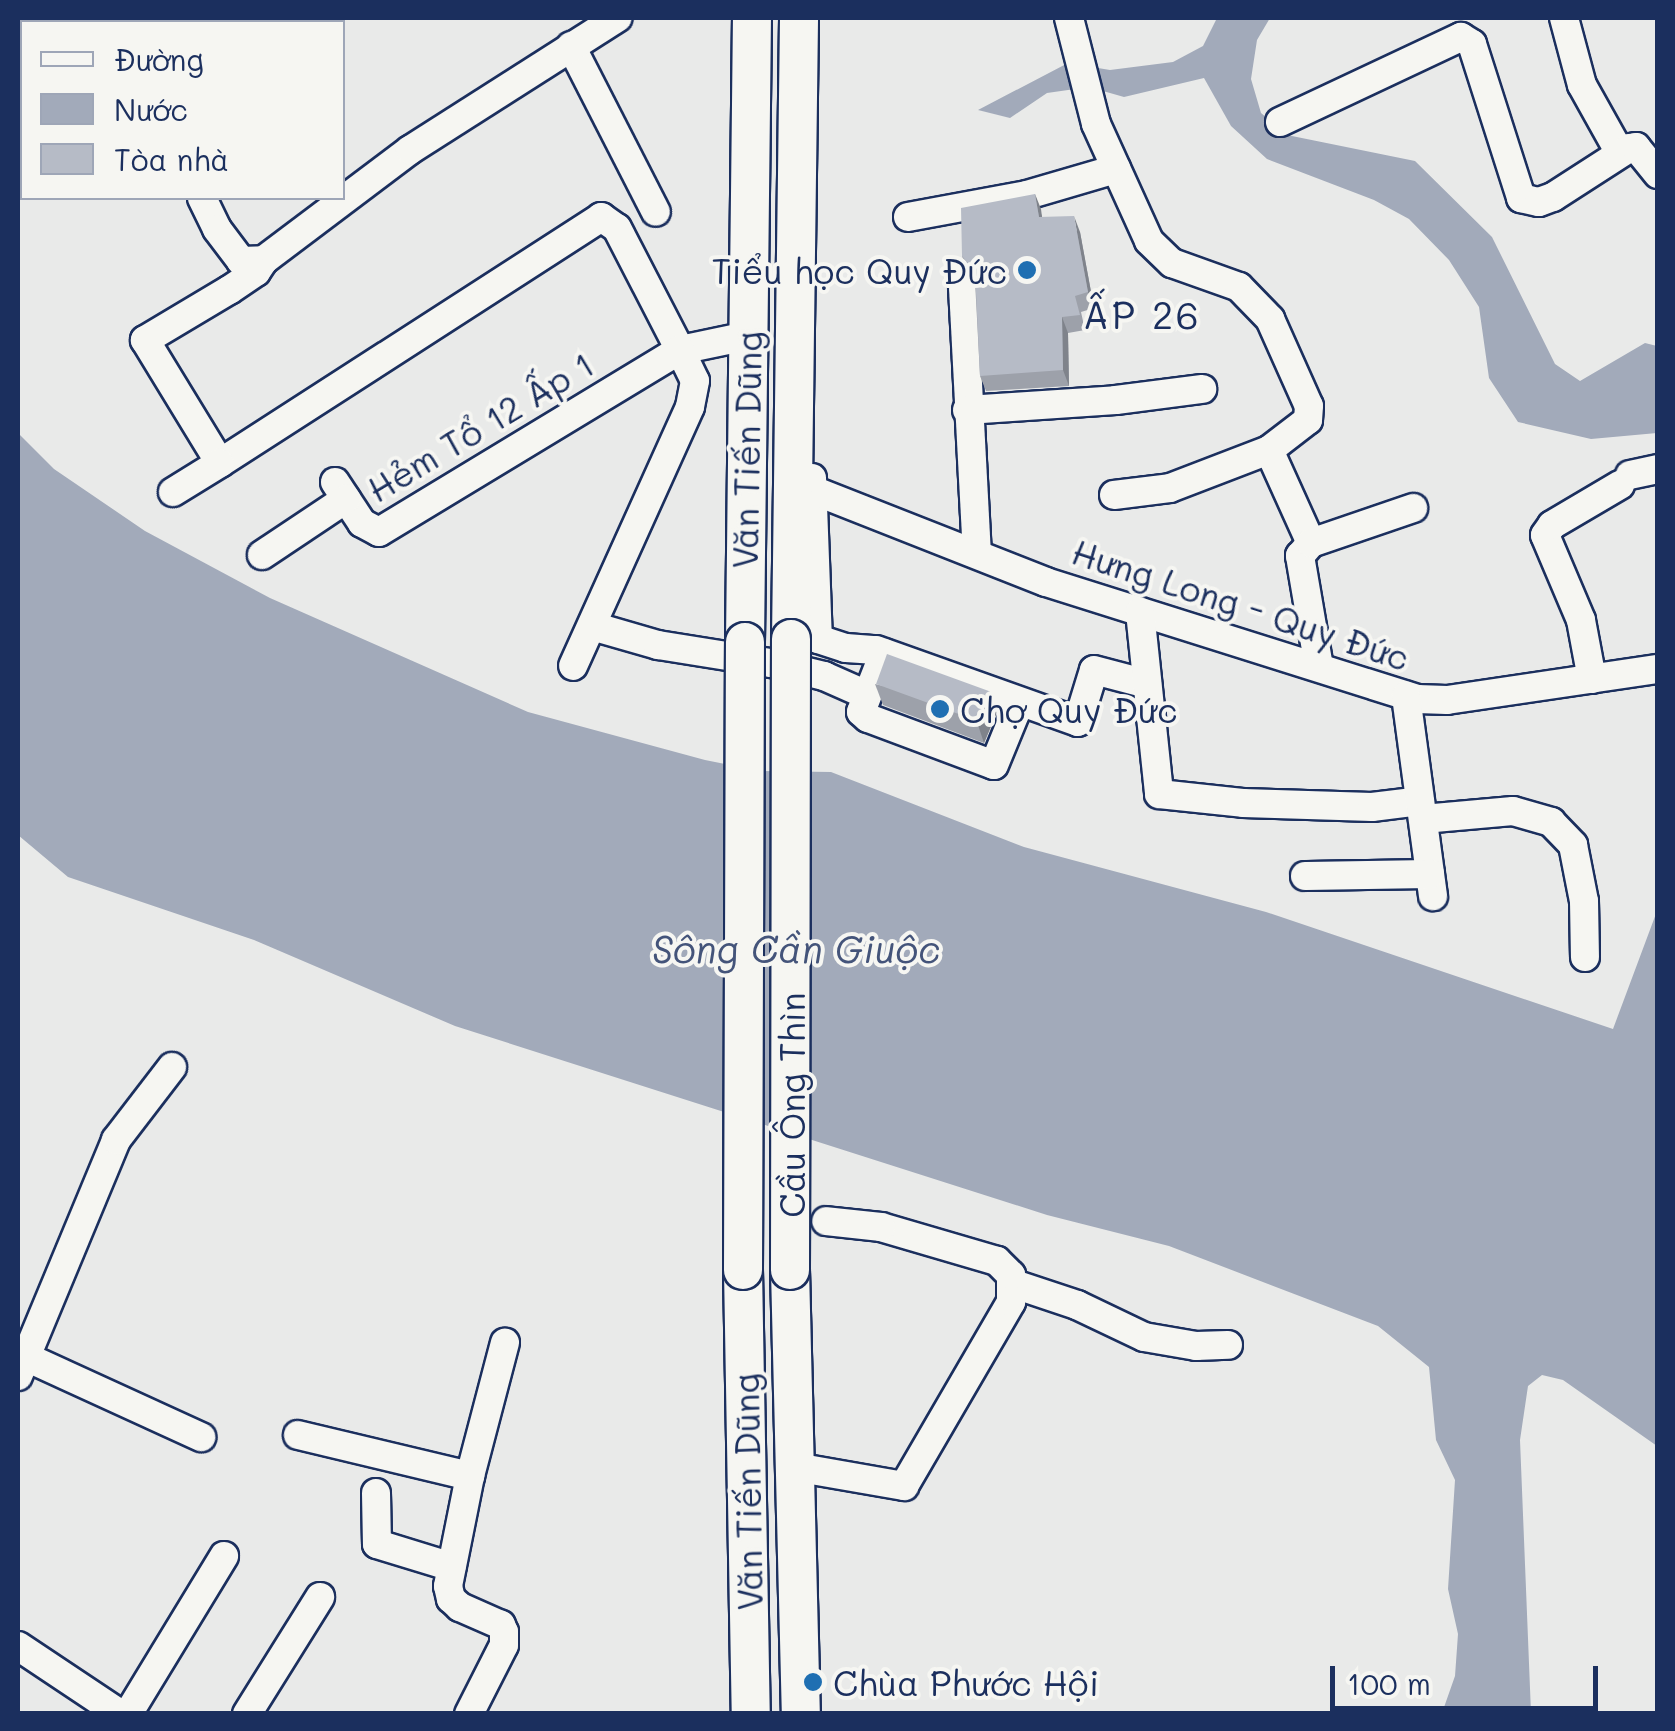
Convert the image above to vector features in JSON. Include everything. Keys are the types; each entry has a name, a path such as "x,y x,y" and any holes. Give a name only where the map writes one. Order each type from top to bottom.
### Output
{"highway":[{"name":"Văn Tiến Dũng","path":"745,642 752,18"},
{"name":"Văn Tiến Dũng","path":"791,639 799,18"},
{"name":"Cầu Ông Thìn","path":"790,1270 791,639"},
{"name":"Cầu Ông Thìn","path":"743,1270 745,642"},
{"name":"Văn Tiến Dũng","path":"743,1270 750,1714"},
{"name":"Văn Tiến Dũng","path":"790,1270 800,1714"}],"street":[{"path":"345,199 410,150 617,18"},
{"path":"1069,18 1090,100 1149,241 1172,263 1239,287 1270,320 1309,406 1308,420 1270,450 1170,488 1114,495"},
{"path":"1564,18 1582,85 1620,153"},
{"path":"1280,122 1461,37 1472,44 1521,198 1539,202 1553,197 1620,153 1636,147 1658,174"},
{"path":"571,46 656,212"},
{"path":"908,217 1026,195 1116,168"},
{"path":"203,200 230,250 241,261 264,260"},
{"path":"220,463 145,340 256,272 264,260 344,200"},
{"path":"173,492 601,218 617,228 695,381 694,395 573,666"},
{"path":"963,288 966,410 977,553"},
{"path":"680,350 748,336"},
{"name":"Hẻm Tổ 12 Ấp 1","path":"262,555 340,491 369,531 378,532 680,350"},
{"path":"966,410 1116,400 1202,389"},
{"path":"794,407 815,491 818,639 884,653 1078,722 1094,670 1147,684"},
{"path":"1270,450 1311,543"},
{"path":"1592,678 1580,620 1545,535 1552,525 1636,476"},
{"name":"Hưng Long - Quy Đức","path":"815,491 1046,582 1406,696 1447,700 1658,669"},
{"path":"1319,667 1300,556 1311,543 1413,508"},
{"path":"1140,612 1159,794 1243,803 1513,810 1551,822 1574,845 1584,901 1585,956"},
{"path":"592,626 658,644 789,667 867,695"},
{"path":"884,653 863,716 992,764 1019,704"},
{"path":"1305,876 1432,885 1406,696"},
{"path":"172,1067 116,1140 21,1366 201,1437"},
{"path":"795,1467 904,1486 1011,1302 1011,1275 997,1261 881,1227 826,1221"},
{"path":"1012,1283 1077,1305 1144,1338 1196,1346 1228,1345"},
{"path":"469,1714 504,1645 504,1632 501,1625 451,1599 452,1567 470,1476 505,1344"},
{"path":"298,1436 470,1476"},
{"path":"376,1493 377,1544 452,1567"},
{"path":"18,1646 124,1714 224,1556"},
{"path":"248,1714 320,1597"}],"water":[{"path":"1217,18 1270,18 1257,40 1251,79 1261,113 1287,135 1415,161 1492,237 1555,364 1580,381 1645,343 1657,346 1657,433 1591,439 1518,422 1489,378 1479,307 1449,260 1409,219 1374,200 1267,159 1231,126 1204,78 1124,97 1089,87 1047,93 1010,118 978,110 1068,63 1110,70 1173,62 1203,46"},
{"name":"Sông Cần Giuộc","path":"18,433 54,469 145,531 270,598 528,712 760,771 831,772 1024,847 1266,912 1613,1029 1657,911 1657,1446 1563,1380 1542,1375 1528,1386 1520,1440 1531,1713 1442,1713 1455,1676 1458,1634 1448,1589 1455,1480 1436,1440 1429,1367 1378,1326 1169,1246 1047,1215 455,1026 254,940 68,877 18,835"}],"building":[{"name":"Tiểu học Quy Đức","path":"1035,194 1039,217 1074,216 1088,292 1075,296 1080,315 1062,317 1063,370 980,376 975,272 962,256 961,208"},
{"path":"887,654 989,691 978,721 876,684"}],"place":[{"name":"Tiểu học Quy Đức","path":"1027,270"},
{"name":"Chợ Quy Đức","path":"940,709"},
{"name":"Chùa Phước Hội","path":"813,1682"}],"district":[{"name":"ẤP 26","path":"1142,315"}]}
